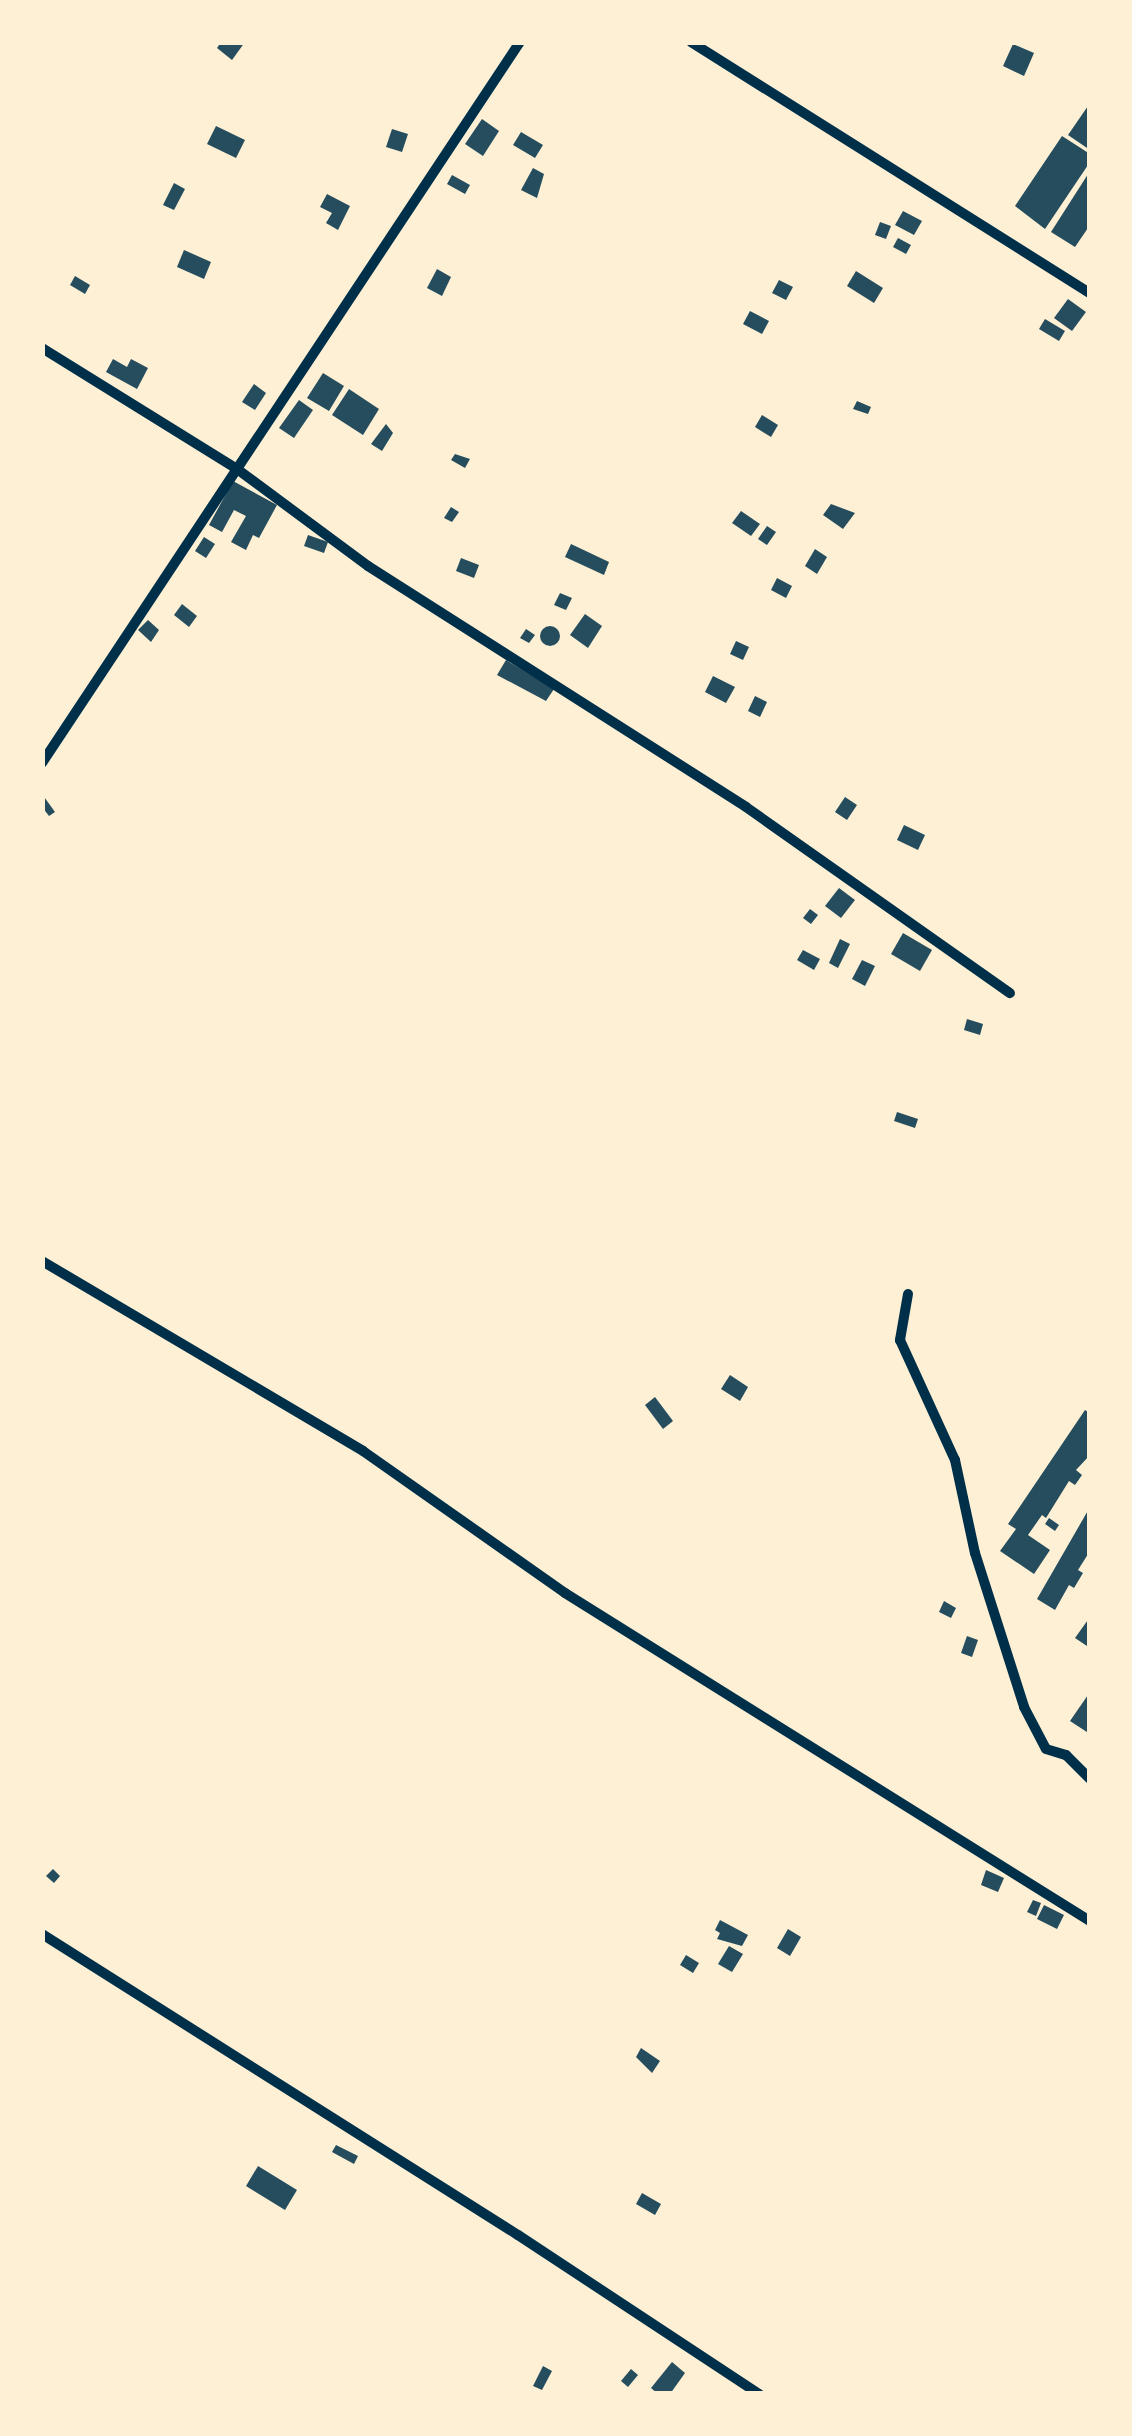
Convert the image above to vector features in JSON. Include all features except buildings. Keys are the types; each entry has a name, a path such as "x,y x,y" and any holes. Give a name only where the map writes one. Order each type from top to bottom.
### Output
{"street":[{"path":"42,763 520,42"},
{"path":"691,42 1090,294"},
{"path":"42,348 237,469 368,566 746,807 1010,992"},
{"path":"42,1261 363,1451 565,1594 1090,1921"},
{"path":"908,1294 900,1340 955,1460 976,1553 1024,1707 1046,1749 1066,1755 1090,1779"},
{"path":"42,1934 502,2225 758,2394"}]}
